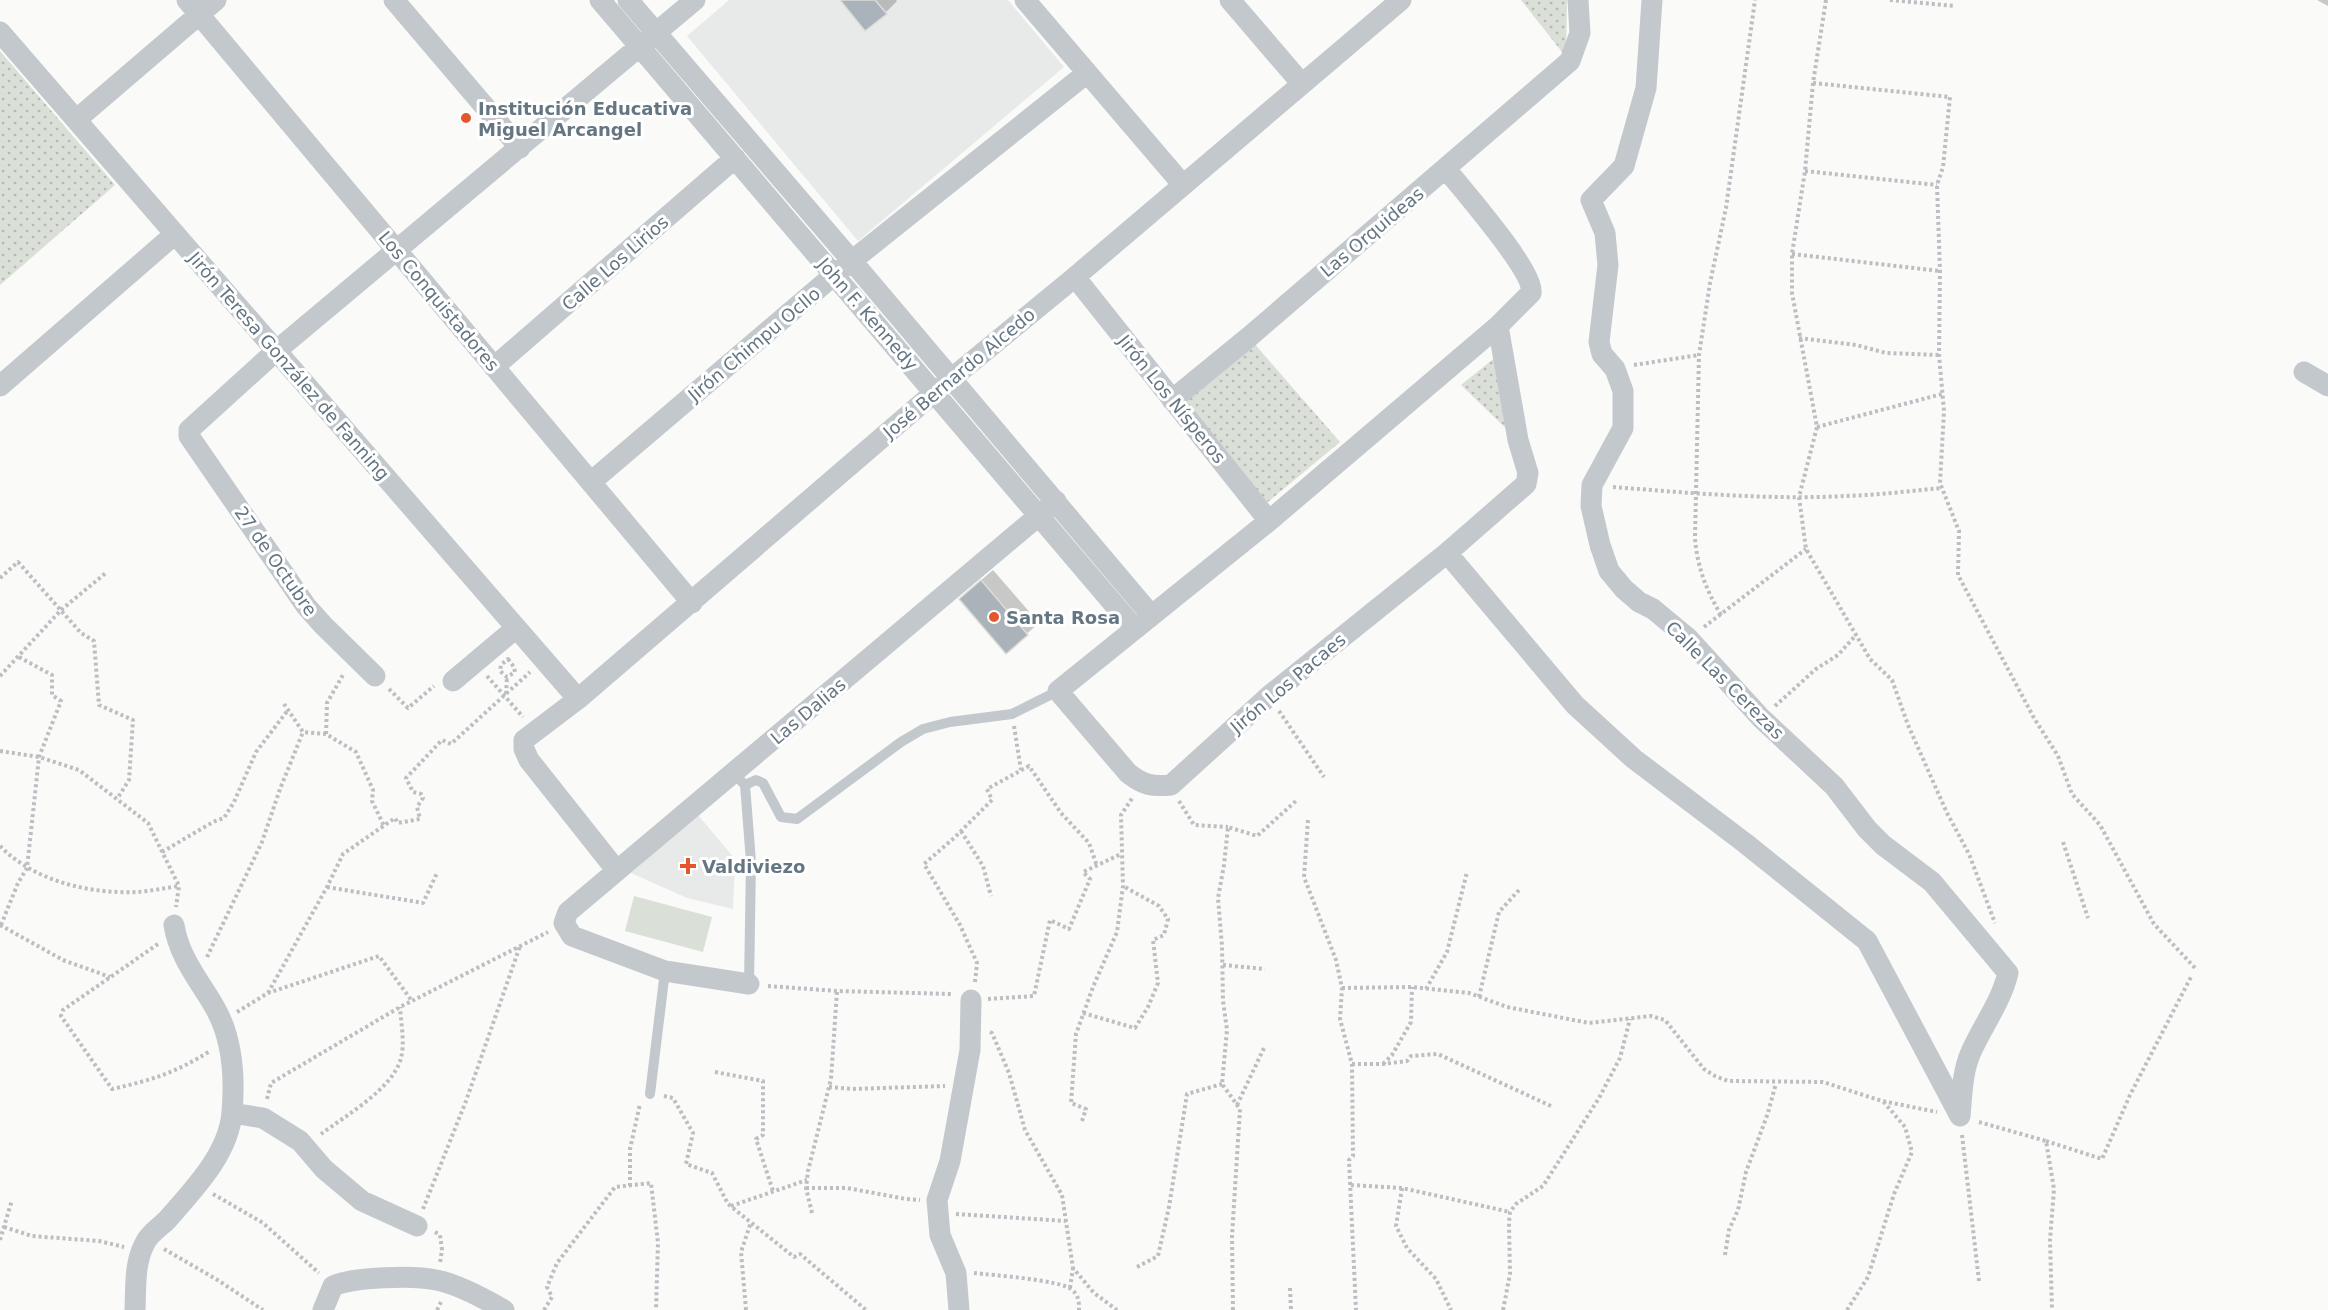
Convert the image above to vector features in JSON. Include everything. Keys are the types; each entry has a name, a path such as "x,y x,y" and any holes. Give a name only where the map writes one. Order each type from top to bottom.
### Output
{"street":[{"path":"76,120 193,7 216,0"},
{"path":"394,0 520,148"},
{"name":"John F. Kennedy","path":"600,0 1039,515 1143,622"},
{"name":"John F. Kennedy","path":"628,0 1056,501 1143,622"},
{"path":"276,351 694,0"},
{"path":"1025,0 1183,186"},
{"path":"1230,0 1302,84"},
{"name":"José Bernardo Alcedo","path":"616,871 529,760 524,749 524,740 578,699 692,603 935,392 1075,277 1401,0"},
{"name":"Las Orquideas","path":"1172,400 1249,337 1570,61 1580,33 1578,0"},
{"path":"1592,485 1623,428 1623,392 1615,369 1602,354 1599,342 1608,265 1605,233 1591,200 1624,166 1646,88 1652,0"},
{"name":"Los Conquistadores","path":"193,7 692,603"},
{"name":"Jirón Teresa González de Fanning","path":"0,32 578,699"},
{"name":"Jirón Chimpu Ocllo","path":"591,482 834,275 1087,73"},
{"name":"Calle Los Lirios","path":"494,367 735,158"},
{"path":"1171,785 1154,787 1141,784 1128,773 1058,691 1269,521 1498,326 1531,293 1530,280 1504,241 1446,169"},
{"path":"0,386 175,234"},
{"name":"Jirón Los Nísperos","path":"1075,277 1269,521"},
{"name":"Jirón Los Pacaes","path":"1171,785 1269,696 1447,553 1526,484 1528,473 1518,440 1498,326"},
{"name":"27 de Octubre","path":"276,351 194,424 189,430 189,436 306,606 322,625 375,676"},
{"path":"2304,372 2328,387"},
{"name":"Calle Las Cerezas","path":"1592,485 1591,506 1600,545 1609,571 1624,589 1688,638 1761,718 1834,786 1867,830 1932,882 2008,973 2004,992 1970,1055 1963,1083 1960,1116"},
{"name":"Las Dalias","path":"564,924 568,912 616,871 739,779 1056,501"},
{"path":"1447,553 1575,705 1634,759 1745,843 1868,941 1960,1116"},
{"path":"453,681 516,627"},
{"path":"564,924 572,936 665,971 750,984"},
{"path":"135,1310 136,1274 145,1246 196,1185 217,1155 229,1130 232,1113 233,1066 225,1030 180,950 175,928"},
{"path":"958,1310 956,1273 940,1235 937,1200 950,1161 964,1086 970,1050 971,1000"},
{"path":"232,1113 263,1118 300,1141 324,1169 362,1201 417,1226"},
{"path":"323,1310 333,1286 344,1281 402,1278 436,1280 485,1299 504,1310"}],"lane":[{"path":"750,984 751,862 739,779 756,780 763,783 781,817 796,819 901,742 923,729 950,722 1012,714 1058,691"},
{"path":"650,1094 665,971"}],"path":[{"path":"1721,615 1708,593 1697,559 1695,538 1699,355 1710,283 1726,208 1755,0"},
{"path":"1826,0 1813,83 1805,171 1792,254 1792,293 1817,426 1799,497 1806,549 1870,659 1892,680 1908,725 1947,813 1969,855 1995,924"},
{"path":"1890,0 1955,6"},
{"path":"1813,83 1950,98 1943,167 1937,185 1940,271 1939,355 1944,429 1941,488 1959,531 1958,575 2034,718 2058,756 2072,794 2100,825 2154,924 2196,969"},
{"path":"1805,171 1937,185"},
{"path":"1792,254 1940,271"},
{"path":"1799,338 1856,345 1886,353 1939,355"},
{"path":"1615,369 1660,359 1699,355"},
{"path":"1817,426 1942,394"},
{"path":"1592,485 1696,494 1799,497 1846,496 1941,488"},
{"path":"1688,638 1806,549"},
{"path":"0,578 18,562 81,633 94,641 99,705 133,720 129,780 117,799"},
{"path":"0,675 61,610 107,572"},
{"path":"1761,718 1816,669 1838,656 1855,636"},
{"path":"17,656 52,675 52,695 61,701 39,757 27,868 0,925 63,960 110,977"},
{"path":"326,734 327,703 355,657"},
{"path":"508,659 515,672 507,677 500,671 501,665 508,659"},
{"path":"175,928 63,1010 61,1016 112,1089 145,1082 182,1069 268,993 343,854 395,818 398,823 420,819 417,807 423,798 421,794 413,792 406,778 442,740 451,744 544,660"},
{"path":"481,669 528,723"},
{"path":"375,676 408,708 443,679 453,681"},
{"path":"505,695 507,677"},
{"path":"1269,696 1324,777"},
{"path":"284,704 303,732"},
{"path":"162,852 224,818 234,802 256,752 288,710"},
{"path":"1012,714 1021,770"},
{"path":"303,732 326,734 356,752 373,790 372,801 384,826"},
{"path":"196,979 262,842 303,732"},
{"path":"0,751 39,757 79,770 148,823 179,886 137,892 98,890 66,884 27,868 0,846"},
{"path":"971,1000 977,963 960,925 924,864 992,800 987,789 1029,766 1061,813 1089,843 1097,866"},
{"path":"1082,1120 1086,1109 1071,1102 1076,1034 1117,932 1123,886 1121,815 1141,784"},
{"path":"1171,785 1194,825 1228,827 1257,836 1297,800"},
{"path":"1308,820 1304,877 1336,960 1342,987 1340,1019 1352,1064 1351,1185 1356,1310"},
{"path":"1228,827 1218,898 1223,1001 1227,1030 1222,1084 1240,1109 1232,1236 1233,1310"},
{"path":"961,831 983,866 991,896"},
{"path":"2063,842 2088,918"},
{"path":"750,984 837,991 957,994 971,1000 1034,996 1050,920 1069,929 1090,879 1083,872 1121,854"},
{"path":"1426,989 1447,952 1467,872"},
{"path":"327,887 423,903 436,873"},
{"path":"1083,1012 1135,1028 1148,1007 1158,983 1153,940 1164,934 1168,919 1159,906 1123,886"},
{"path":"1479,997 1499,912 1519,890"},
{"path":"263,1118 271,1083 411,1001 564,924"},
{"path":"436,1280 442,1250 440,1235 417,1226 466,1101 520,946"},
{"path":"268,993 379,956 411,1001"},
{"path":"1223,965 1265,969"},
{"path":"1342,987 1412,987 1469,993 1507,1007 1589,1023 1651,1016 1665,1020 1704,1069 1728,1081 1823,1082 1882,1101 1960,1116 2102,1159 2130,1095 2192,975"},
{"path":"1383,1064 1392,1055 1411,1022 1412,987"},
{"path":"812,1213 806,1188 829,1087 837,991"},
{"path":"304,1146 374,1095 395,1074 402,1056 400,1007"},
{"path":"1503,1310 1510,1274 1510,1212 1516,1204 1543,1186 1599,1098 1620,1058 1630,1019"},
{"path":"969,1027 992,1033 1009,1073 1025,1130 1062,1195 1073,1268 1070,1288"},
{"path":"1237,1105 1264,1048"},
{"path":"1352,1064 1383,1064 1407,1061 1411,1056 1438,1054 1551,1106"},
{"path":"715,1072 763,1081 763,1135 756,1139 773,1191"},
{"path":"1725,1255 1729,1230 1738,1210 1746,1172 1768,1113 1776,1083"},
{"path":"1137,1267 1158,1256 1169,1207 1187,1094 1222,1084"},
{"path":"829,1087 852,1089 964,1086"},
{"path":"630,1186 630,1149 642,1094 673,1098 693,1133 686,1164 712,1173 730,1206 794,1257 800,1254 866,1310"},
{"path":"1847,1310 1868,1277 1894,1194 1912,1152 1905,1127 1882,1101"},
{"path":"1960,1116 1979,1281"},
{"path":"2046,1141 2054,1189 2050,1240 2052,1310"},
{"path":"730,1206 807,1180"},
{"path":"544,1310 552,1297 547,1287 557,1263 615,1186 651,1183 658,1243 656,1310"},
{"path":"196,1185 263,1223 333,1286"},
{"path":"1351,1185 1402,1188 1510,1212"},
{"path":"806,1188 847,1188 906,1199 937,1200 956,1214 1066,1221"},
{"path":"1402,1188 1396,1226 1407,1248 1436,1280 1451,1310"},
{"path":"0,1240 12,1200"},
{"path":"746,1310 741,1252 751,1222"},
{"path":"4,1227 32,1236 145,1246 216,1279 263,1310"},
{"path":"1073,1268 1094,1293 1117,1310"},
{"path":"956,1273 991,1275 1070,1288 1079,1298 1079,1310"},
{"path":"1290,1288 1291,1310"}],"shaded area":[{"path":"729,0 1008,0 1064,67 858,241 687,36"},
{"path":"1521,0 1567,0 1566,57"},
{"path":"0,51 115,185 0,285"},
{"path":"1252,341 1340,442 1263,506 1179,404"},
{"path":"1502,352 1518,440 1461,385"},
{"name":"Valdiviezo","path":"698,815 735,859 733,909 687,898 631,873"},
{"path":"634,896 712,917 703,952 625,931"}],"building":[{"path":"840,0 875,0 887,14 865,31"},
{"name":"Santa Rosa","path":"981,580 1028,635 1006,654 959,599"}],"place":[{"name":"Institución Educativa Miguel Arcangel","path":"466,118"},
{"name":"Santa Rosa","path":"994,617"},
{"name":"Valdiviezo","path":"688,866"}]}
